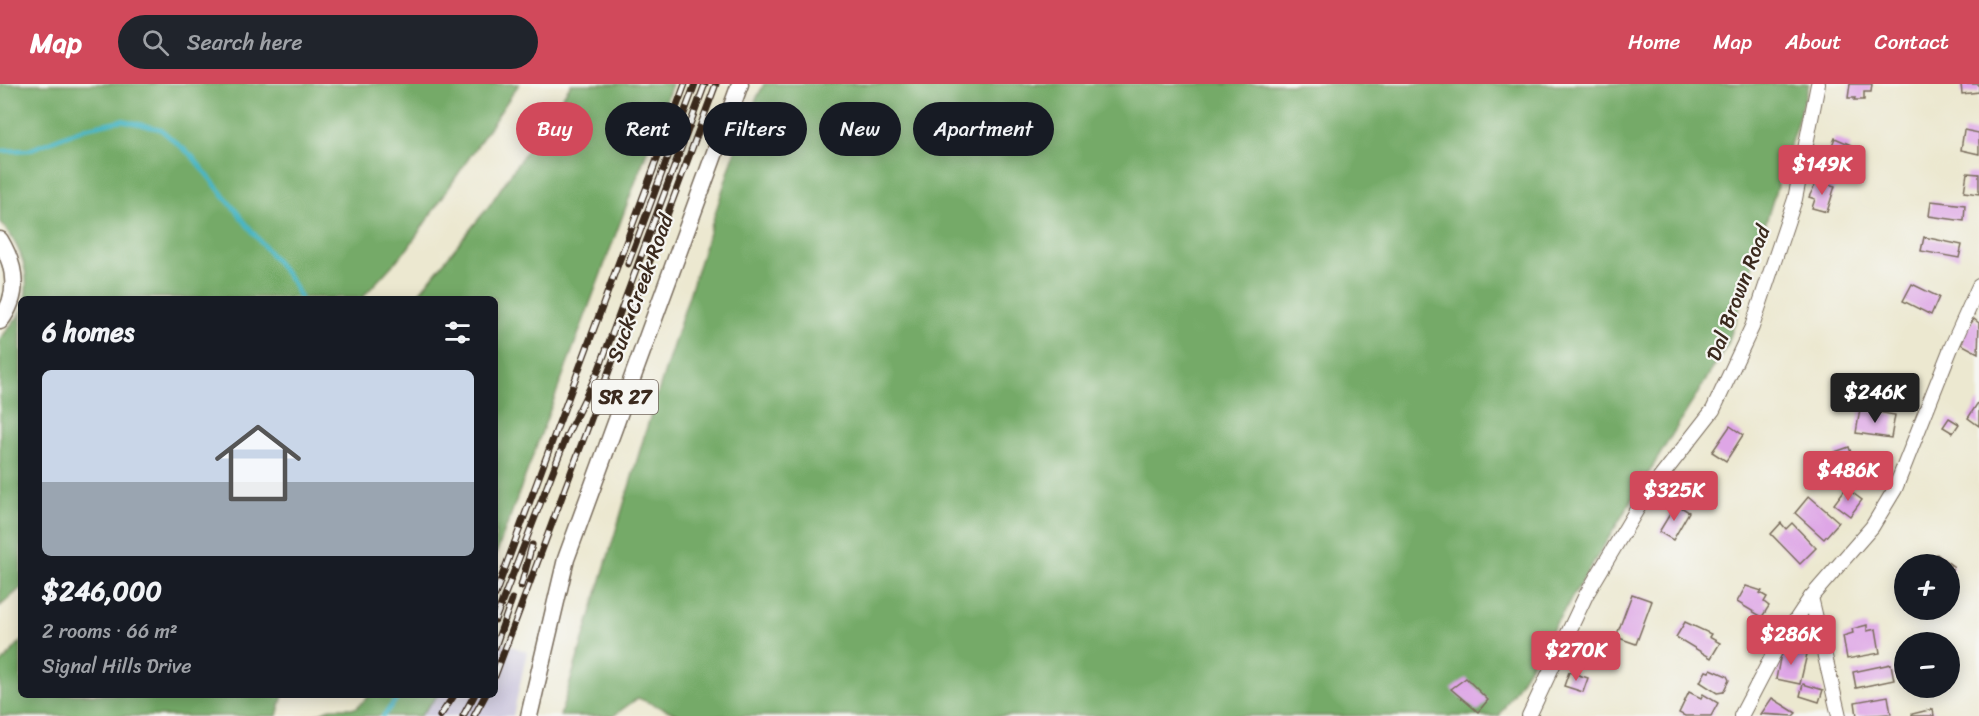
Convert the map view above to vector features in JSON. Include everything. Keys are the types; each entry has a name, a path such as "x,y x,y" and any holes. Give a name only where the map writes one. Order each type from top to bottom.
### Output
{"main road":[{"name":"Suck Creek Road","path":"529,716 566,559 740,84"},
{"path":"0,240 14,267 14,294 8,311 0,321"}],"street":[{"name":"Dal Brown Road","path":"1529,716 1586,595 1642,501 1713,410 1752,327 1795,199 1818,84"},
{"path":"1741,716 1774,653 1811,597 1872,527 1895,489 1951,348 1979,286"},
{"path":"1811,597 1839,716"}],"shaded area":[{"path":"498,641 527,652 513,716 420,716 435,698 498,698"}],"green space":[{"path":"0,84 519,84 408,248 364,296 25,296 26,277 22,257 0,221"},
{"path":"571,84 672,84 665,102 605,102 605,156 645,156 498,549 498,296 417,296 489,206 523,156 593,156 593,102 559,102"},
{"path":"764,84 1809,84 1728,344 1499,716 681,716 638,698 613,716 560,716 647,427 733,156 807,156 807,102 755,102"},
{"path":"18,317 18,591 0,606 0,339"},
{"path":"18,644 18,698 282,698 277,716 0,716 0,665"},
{"path":"367,698 435,698 420,716 314,716 331,708 356,708"}],"building":[{"path":"1850,84 1872,84 1871,92 1864,92 1864,100 1848,98"},
{"path":"1961,84 1979,84 1979,92 1962,94"},
{"path":"1964,130 1979,133 1979,154 1961,150"},
{"path":"1835,138 1851,145 1842,168 1825,162"},
{"path":"1967,173 1979,174 1979,194 1964,192"},
{"path":"1817,181 1835,186 1827,212 1812,208 1815,199 1809,197"},
{"path":"1931,201 1965,205 1964,221 1929,216"},
{"path":"1924,237 1962,245 1959,258 1921,251"},
{"path":"1912,284 1939,297 1931,315 1903,301"},
{"path":"1974,319 1979,323 1978,353 1961,344 1964,339 1961,337"},
{"path":"1979,401 1979,426 1968,418"},
{"path":"1860,409 1895,415 1891,438 1856,433"},
{"path":"1949,418 1959,424 1953,433 1943,427"},
{"path":"1730,426 1743,435 1726,461 1712,452"},
{"path":"1849,447 1860,479 1846,484 1835,452"},
{"path":"1846,488 1862,500 1850,516 1834,504"},
{"path":"1809,496 1839,522 1824,539 1795,513"},
{"path":"1676,504 1689,512 1673,540 1659,532"},
{"path":"1781,523 1786,529 1792,523 1816,548 1800,564 1771,534"},
{"path":"1746,586 1762,591 1760,593 1767,597 1764,602 1769,606 1762,617 1737,602"},
{"path":"1632,594 1652,601 1636,644 1616,637"},
{"path":"1685,622 1711,634 1709,637 1720,643 1711,658 1676,637"},
{"path":"1867,625 1867,631 1876,629 1880,653 1847,659 1843,636 1853,633 1852,629"},
{"path":"1782,649 1807,654 1800,684 1776,679"},
{"path":"1891,664 1894,680 1856,688 1853,672"},
{"path":"1711,669 1727,676 1729,680 1723,692 1717,693 1700,682 1706,671 1709,672"},
{"path":"1569,672 1588,678 1583,692 1564,686"},
{"path":"1466,678 1488,700 1478,712 1451,689"},
{"path":"1803,684 1823,690 1819,702 1800,696"},
{"path":"1689,692 1701,698 1703,694 1718,703 1711,716 1685,716 1679,713"},
{"path":"1888,696 1891,714 1857,716 1855,702"},
{"path":"1772,698 1796,713 1793,716 1761,714"},
{"path":"1933,709 1934,716 1912,716 1912,714"}],"waterway":[{"path":"0,151 29,150 85,128 122,120 160,129 192,156 291,280 299,296"},
{"path":"383,716 398,698"}],"railway":[{"path":"498,587 685,84"},
{"path":"628,264 695,84"},
{"path":"498,612 567,435 599,369 705,84"},
{"path":"498,668 716,84"},
{"path":"521,586 532,545"},
{"path":"498,639 512,599"},
{"path":"440,716 452,698"},
{"path":"463,716 473,698"},
{"path":"474,716 484,698"}]}
